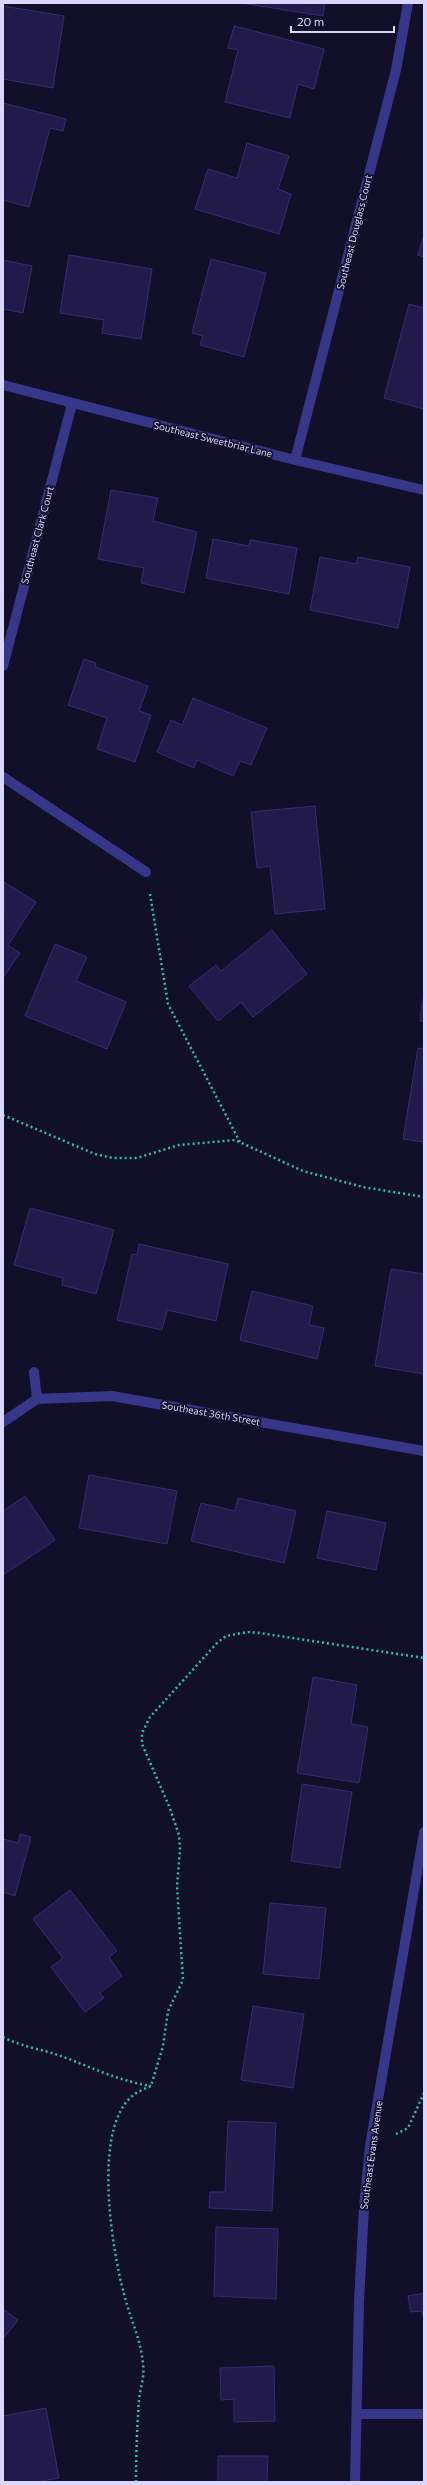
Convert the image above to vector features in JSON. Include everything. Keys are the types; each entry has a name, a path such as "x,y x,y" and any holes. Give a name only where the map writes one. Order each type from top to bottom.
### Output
{"street":[{"name":"Southeast Douglass Court","path":"295,460 396,70 408,3"},
{"name":"Southeast Sweetbriar Lane","path":"3,385 72,404 295,460 424,490"},
{"name":"Southeast Clark Court","path":"3,666 72,404"},
{"path":"3,777 146,872"},
{"path":"3,1422 37,1399 34,1372"},
{"name":"Southeast 36th Street","path":"37,1399 112,1396 424,1450"},
{"name":"Southeast Evans Avenue","path":"356,2482 359,2294 364,2207 370,2146 424,1832"},
{"path":"357,2414 424,2414"}],"path":[{"path":"146,872 160,945 168,1004 241,1144"},
{"path":"3,1115 95,1154 113,1158 137,1158 179,1145 234,1140 303,1171 363,1187 424,1197"},
{"path":"136,2482 139,2399 144,2366 119,2271 109,2210 108,2169 110,2149 118,2116 131,2097 151,2086 163,2046 168,2011 183,1980 177,1886 180,1855 179,1835 169,1806 142,1744 142,1733 150,1717 182,1683 208,1652 226,1636 237,1633 248,1632 292,1637 424,1658"},
{"path":"3,2037 13,2042 76,2061 126,2082 151,2086"},
{"path":"370,2146 408,2128 424,2093"}],"building":[{"path":"241,3 325,3 323,16"},
{"path":"3,6 64,16 53,88 3,79"},
{"path":"234,26 324,49 314,89 298,84 290,118 225,102 238,50 228,48"},
{"path":"3,103 66,119 63,131 50,128 29,207 3,200"},
{"path":"247,143 289,156 278,189 291,194 279,234 195,209 208,169 237,178"},
{"path":"424,235 424,257 418,255"},
{"path":"69,255 152,269 141,339 102,333 104,320 60,313"},
{"path":"211,259 266,273 244,357 200,345 203,336 192,333"},
{"path":"3,260 32,266 23,313 3,309"},
{"path":"409,304 424,308 424,409 384,398"},
{"path":"111,490 158,498 153,521 197,532 184,593 141,583 144,568 98,559"},
{"path":"213,539 249,546 250,540 297,548 289,594 206,578"},
{"path":"320,557 356,564 358,557 410,567 398,628 310,610"},
{"path":"84,659 96,663 95,667 148,686 139,711 151,715 135,762 97,749 107,718 68,705"},
{"path":"193,698 267,728 251,765 240,761 233,776 197,760 194,768 157,752 171,720 182,725"},
{"path":"315,806 325,909 275,914 270,866 257,868 251,812"},
{"path":"4,882 36,902 8,945 20,953 3,978"},
{"path":"272,930 307,974 253,1017 241,1002 218,1021 189,986 216,965 221,971"},
{"path":"55,944 87,957 76,981 126,1002 107,1049 25,1016"},
{"path":"424,993 424,1021 420,1021"},
{"path":"418,1048 424,1049 424,1142 403,1139"},
{"path":"30,1208 114,1230 96,1294 62,1285 63,1278 14,1265"},
{"path":"139,1244 228,1264 216,1321 167,1310 162,1330 117,1320 132,1254 137,1255"},
{"path":"391,1269 424,1274 424,1374 375,1366"},
{"path":"252,1291 313,1306 309,1325 324,1328 317,1359 240,1340"},
{"path":"89,1475 177,1491 167,1544 79,1528"},
{"path":"25,1496 55,1540 3,1575 3,1511"},
{"path":"238,1498 296,1511 284,1563 191,1541 201,1503 235,1511"},
{"path":"327,1511 386,1523 376,1570 317,1558"},
{"path":"313,1677 357,1685 351,1724 368,1727 359,1783 297,1773"},
{"path":"302,1784 352,1792 340,1868 291,1861"},
{"path":"20,1834 31,1837 15,1896 3,1892 3,1839 18,1843"},
{"path":"70,1890 117,1951 109,1957 122,1976 100,1993 104,1998 85,2012 51,1967 63,1958 33,1919"},
{"path":"270,1903 326,1908 319,1979 263,1974"},
{"path":"253,2006 304,2014 293,2088 241,2080"},
{"path":"228,2121 276,2123 272,2211 209,2208 210,2192 225,2192"},
{"path":"216,2227 278,2229 276,2299 214,2296"},
{"path":"424,2293 424,2320 422,2311 411,2312 408,2296"},
{"path":"3,2309 18,2320 3,2339"},
{"path":"274,2366 275,2421 234,2422 234,2399 221,2400 220,2368"},
{"path":"46,2408 59,2478 37,2482 3,2482 3,2416"},
{"path":"218,2456 268,2456 267,2482 218,2482"}]}
